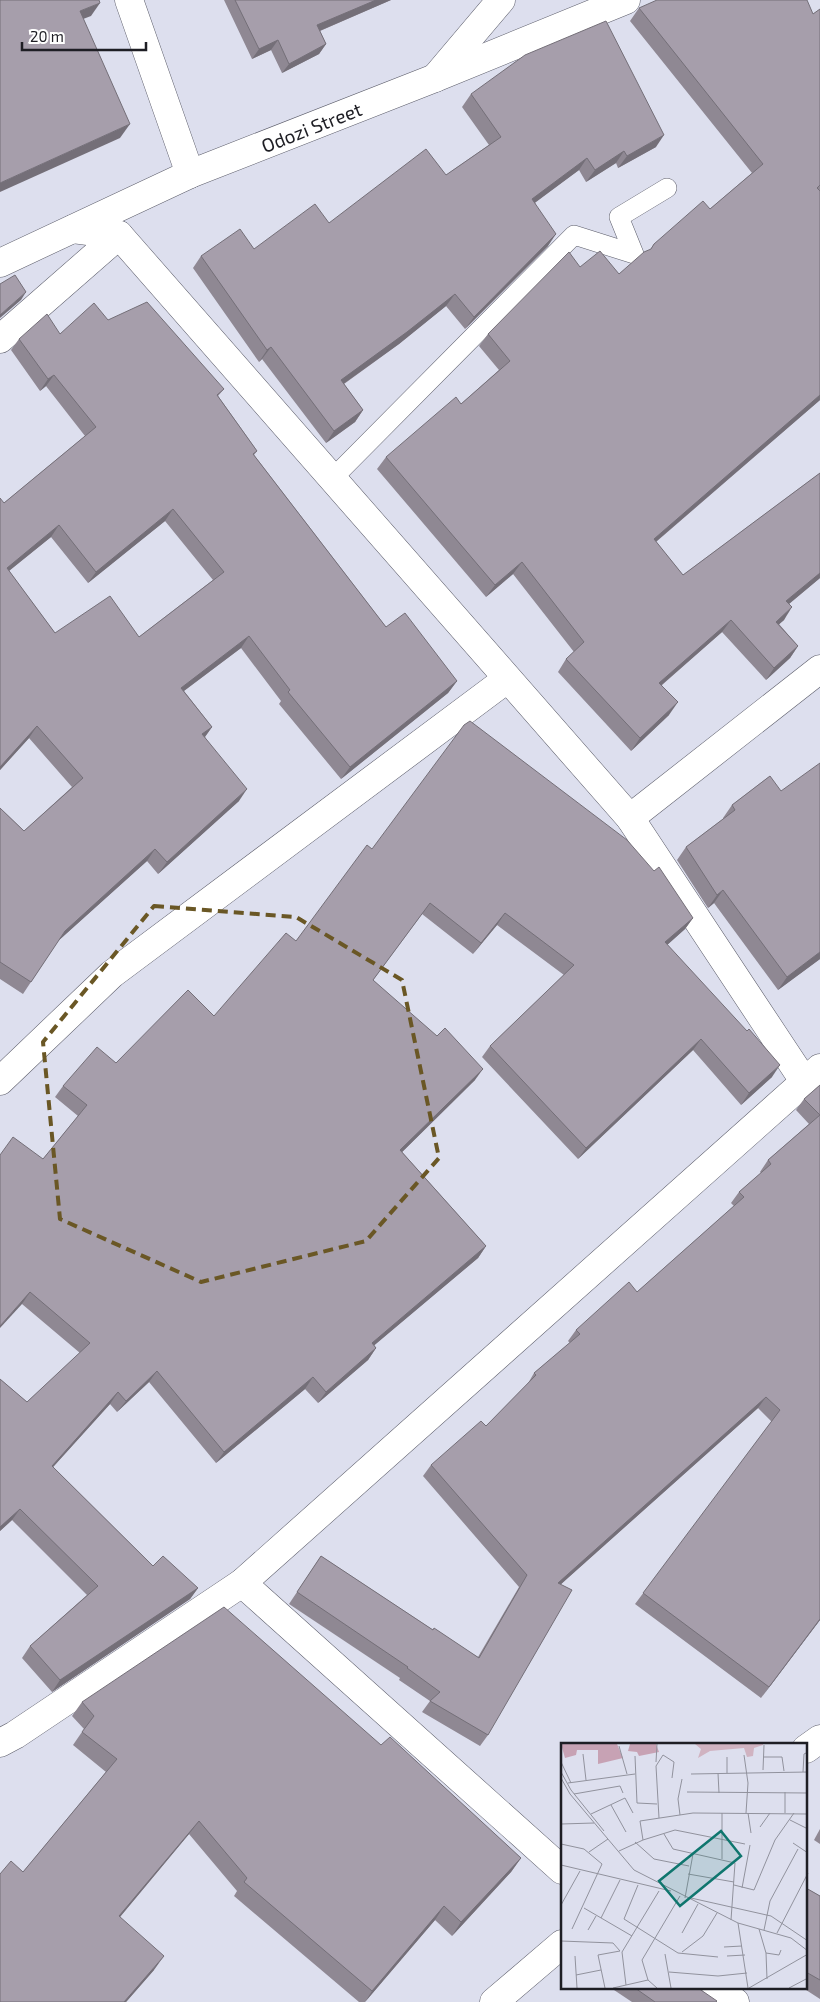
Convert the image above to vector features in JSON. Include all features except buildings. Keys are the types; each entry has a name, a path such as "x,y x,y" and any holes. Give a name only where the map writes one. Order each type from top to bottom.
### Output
{"street":[{"path":"129,0 190,174"},
{"path":"435,78 501,0"},
{"name":"Odozi Street","path":"0,264 190,174 435,78 626,0"},
{"path":"0,1743 242,1583 812,1074 630,818 119,235 73,229"},
{"path":"0,340 119,235"},
{"path":"630,818 820,669"},
{"path":"0,1081 112,974 507,679"},
{"path":"242,1583 561,1869"},
{"path":"808,1748 820,1739"},
{"path":"494,2002 561,1945"},
{"path":"719,1990 735,2002"}],"lane":[{"path":"332,479 574,235 634,254 618,217 667,188"}],"highlighted area":[{"path":"154,906 296,917 402,980 439,1158 366,1241 201,1282 60,1219 43,1042"}]}
